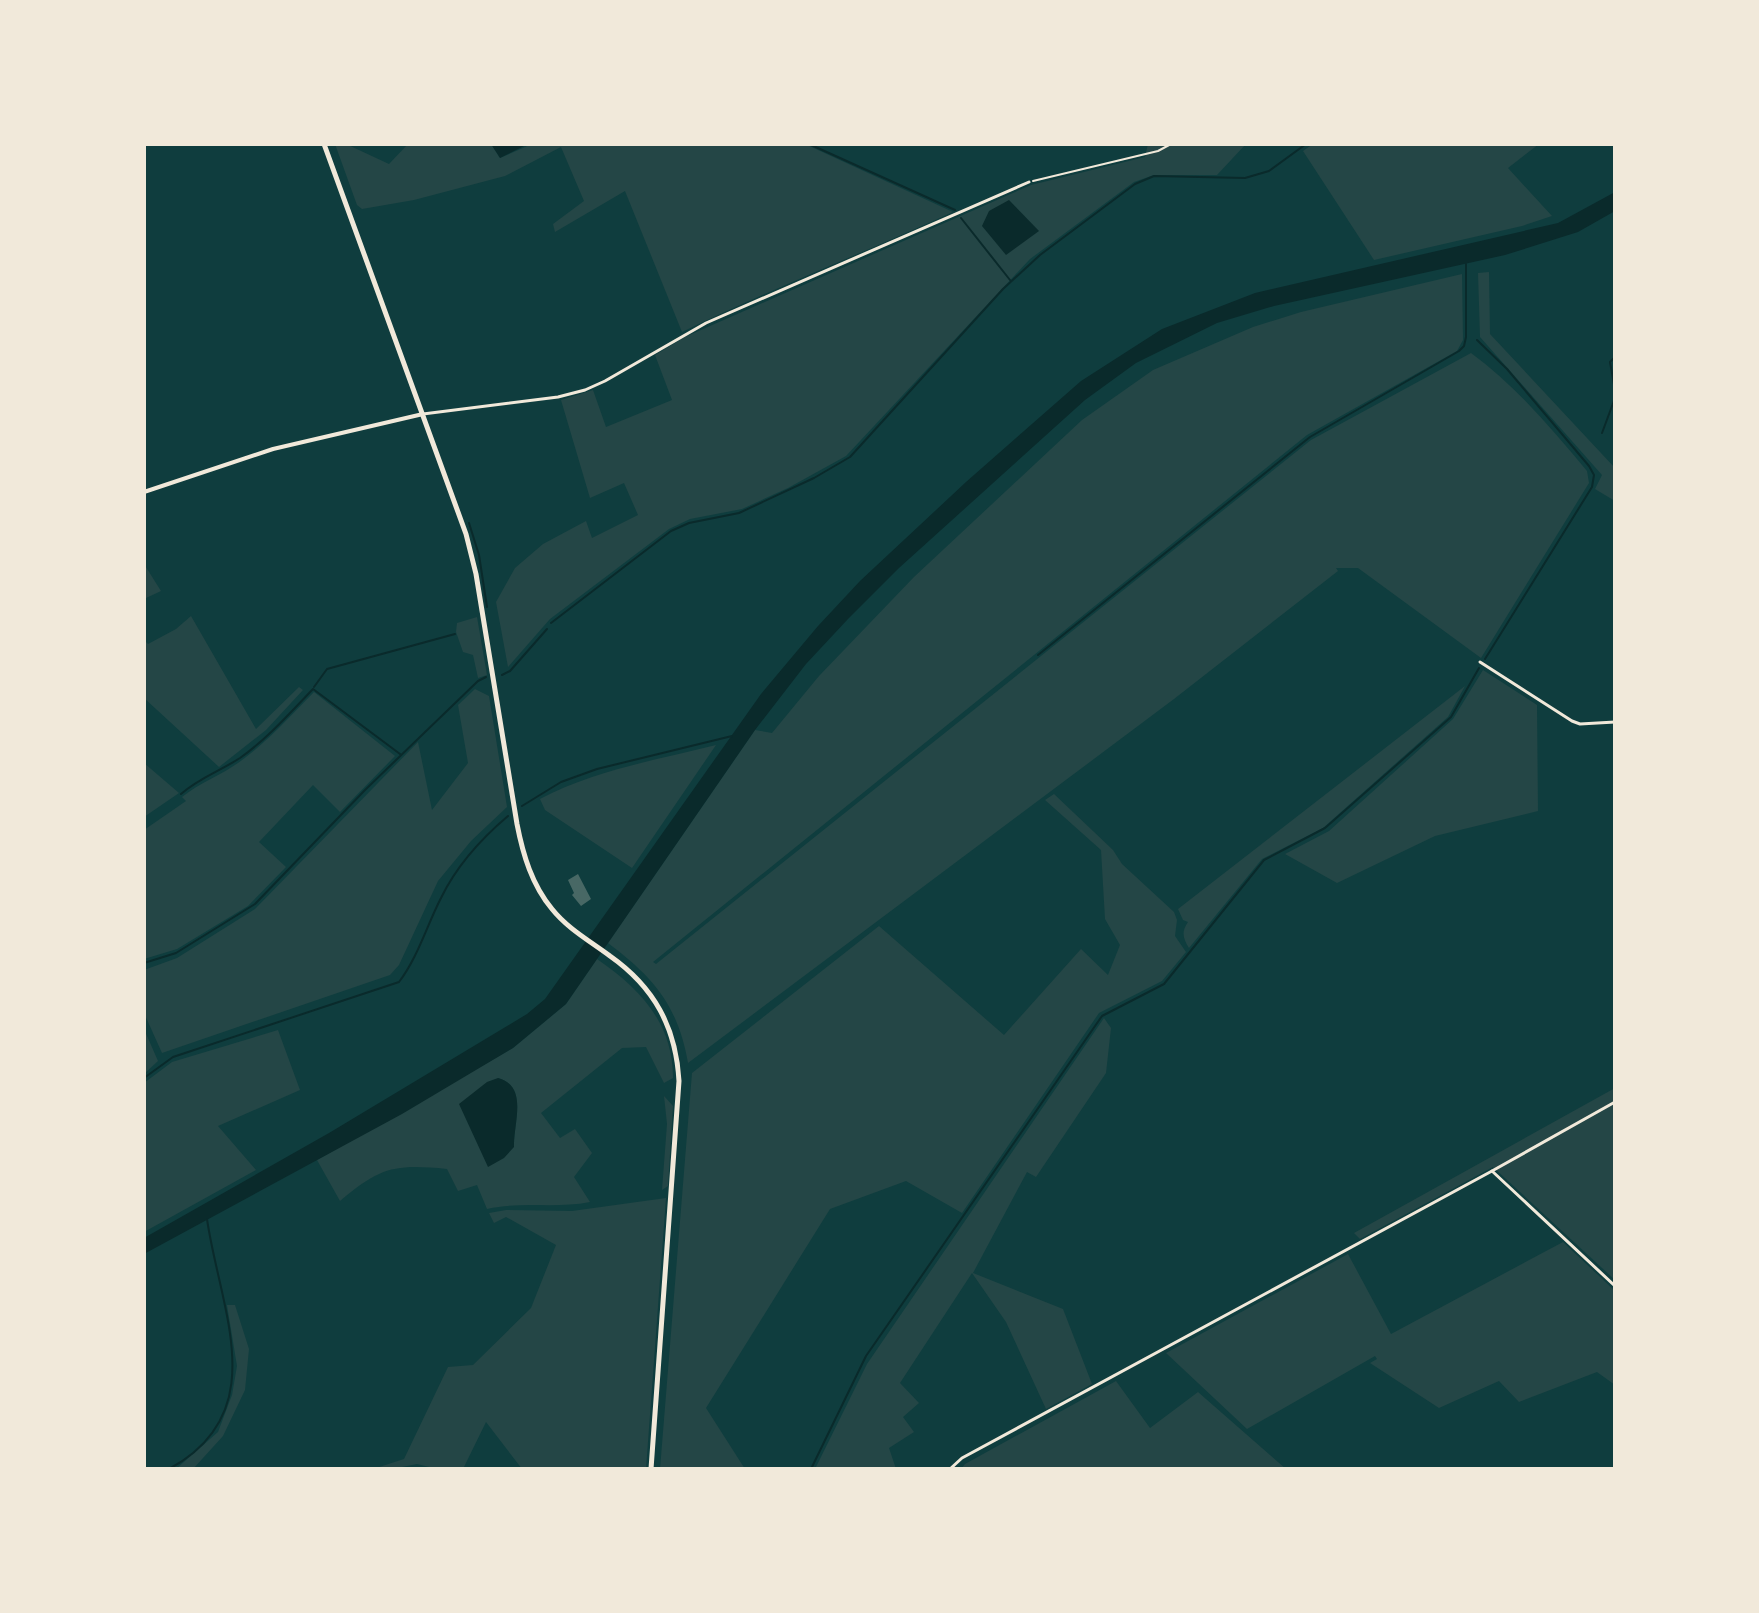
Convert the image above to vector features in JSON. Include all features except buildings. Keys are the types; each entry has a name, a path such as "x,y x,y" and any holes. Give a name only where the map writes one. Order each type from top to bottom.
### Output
{"main road":[{"path":"324,144 472,556 522,848 531,874 552,909 647,988 662,1011 674,1041 679,1081 651,1469"}],"street":[{"path":"144,492 273,449 423,414 558,397 585,390 706,323 1029,182"},
{"path":"1480,662 1572,721 1580,724 1615,722"},
{"path":"950,1469 962,1458 1615,1102"},
{"path":"1492,1171 1615,1286"}],"path":[{"path":"1029,182 1158,151 1171,144"}],"shaded area":[{"path":"335,144 346,144 389,164 408,144 491,144 500,158 532,144 805,144 953,212 682,332 625,191 555,232 553,224 584,201 561,147 505,176 414,200 362,209 357,205"},
{"path":"491,144 528,144 500,158"},
{"path":"1148,144 1246,144 1217,175 1154,175 1134,182 1030,259 846,456 742,509 690,519 669,529 550,619 508,667 496,602 515,568 543,544 586,521 592,538 638,515 624,483 590,498 561,400 593,390 606,427 672,400 655,355 685,337 1031,185 1145,157"},
{"path":"1313,144 1539,144 1508,168 1552,216 1522,226 1374,260 1303,151"},
{"path":"1615,192 1615,211 1578,232 1505,255 1274,306 1217,323 1136,363 1085,400 899,568 806,664 755,730 566,1004 513,1048 402,1114 144,1254 144,1238 329,1133 527,1014 545,999 761,694 818,626 860,581 966,482 1081,381 1162,329 1255,293 1558,223"},
{"path":"1009,200 1039,231 1006,255 982,226 989,211"},
{"path":"1489,272 1490,334 1615,468 1615,501 1595,489 1602,475 1480,337 1478,273"},
{"path":"1462,274 1463,340 1457,351 1307,435 653,962 656,964 1311,440 1471,353 1503,379 1546,423 1587,471 1589,483 1481,658 1358,568 1336,568 1338,571 1174,699 688,1063 678,1025 661,994 638,968 608,943 755,730 772,733 819,676 914,577 1082,420 1153,370 1253,327 1301,312"},
{"path":"144,564 161,591 144,599"},
{"path":"191,616 256,729 299,687 303,690 266,730 219,767 144,698 144,640 148,644 176,629"},
{"path":"477,617 487,675 478,678 473,655 463,652 456,632 457,623"},
{"path":"1483,670 1537,705 1538,811 1435,836 1337,883 1285,854 1329,831 1453,719"},
{"path":"1465,686 1448,717 1323,828 1262,859 1189,948 1184,935 1188,922 1183,920 1178,909"},
{"path":"475,689 489,696 507,807 471,841 438,881 399,965 390,975 162,1053 144,1013 144,970 177,958 255,909 418,742 432,810 468,763 458,705"},
{"path":"314,692 395,756 340,812 313,785 259,842 286,867 248,906 177,949 144,959 144,830 186,801 182,797 190,791 231,768 255,750"},
{"path":"716,745 632,868 545,810 540,799 604,773"},
{"path":"144,763 179,793 144,817"},
{"path":"1054,794 1174,912 1177,920 1175,936 1186,952 1162,981 1099,1013 962,1213 906,1181 830,1209 706,1408 745,1469 660,1469 692,1073 879,926 1004,1035 1081,949 1108,975 1120,945 1105,919 1101,850 1045,800"},
{"path":"597,959 627,982 651,1008 667,1040 671,1058 673,1078 664,1083 646,1047 622,1048 541,1113 560,1138 575,1129 592,1153 574,1177 590,1202 487,1209 477,1185 458,1191 447,1169 414,1167 389,1170 378,1175 340,1201 317,1160 513,1048 566,1004","holes":["498,1078 513,1089 517,1107 514,1147"]},
{"path":"1104,1018 1111,1028 1106,1073 1036,1177 1027,1172 973,1273 1063,1309 1092,1384 1046,1409 1006,1322 972,1273 900,1383 919,1403 903,1417 914,1432 889,1448 896,1469 815,1469 867,1364"},
{"path":"144,1029 158,1061 144,1074"},
{"path":"278,1030 300,1090 218,1126 256,1170 144,1232 144,1083 172,1062"},
{"path":"498,1078 508,1082 516,1097 514,1147 504,1158 488,1167 459,1104 487,1082"},
{"path":"1615,1088 1615,1280 1493,1167 1360,1239 1354,1233"},
{"path":"664,1096 673,1106 668,1186 662,1190 667,1124"},
{"path":"666,1198 646,1469 522,1469 486,1422 463,1469 437,1469 417,1464 373,1469 404,1459 448,1367 473,1365 531,1308 556,1245 506,1217 494,1223 489,1213 506,1210 572,1211"},
{"path":"1563,1242 1615,1291 1615,1385 1597,1372 1519,1402 1499,1381 1439,1408 1370,1363 1377,1359 1375,1356 1247,1429 1166,1353 1348,1254 1391,1334"},
{"path":"227,1305 235,1305 249,1349 245,1390 223,1436 193,1469 176,1469 218,1432 232,1395 237,1366"},
{"path":"1116,1381 1150,1428 1198,1392 1286,1469 961,1469"}],"waterway":[{"path":"809,144 955,210"},
{"path":"551,623 671,531 689,523 739,513 814,478 850,457 1003,289 1040,255 1135,184 1154,176 1245,178 1269,171 1306,144"},
{"path":"961,218 1010,280"},
{"path":"1038,655 1310,437 1459,351 1466,337 1466,264"},
{"path":"1477,340 1507,369 1594,475 1592,487 1485,659"},
{"path":"1615,357 1610,362 1615,390"},
{"path":"1602,433 1615,398"},
{"path":"469,523 479,555 487,607"},
{"path":"502,675 510,671 547,629"},
{"path":"314,687 327,669 455,634"},
{"path":"811,1469 866,1356 1102,1016 1164,984 1264,860 1325,828 1451,717 1479,668"},
{"path":"144,963 176,953 255,904 365,790 478,681 486,677"},
{"path":"181,794 250,751 313,689 400,754"},
{"path":"522,806 561,782 597,769 732,736"},
{"path":"144,1078 173,1057 399,982 412,962 454,875 479,843 508,816"},
{"path":"169,1469 201,1446 221,1419 231,1389 232,1357 228,1323 207,1219"}]}
